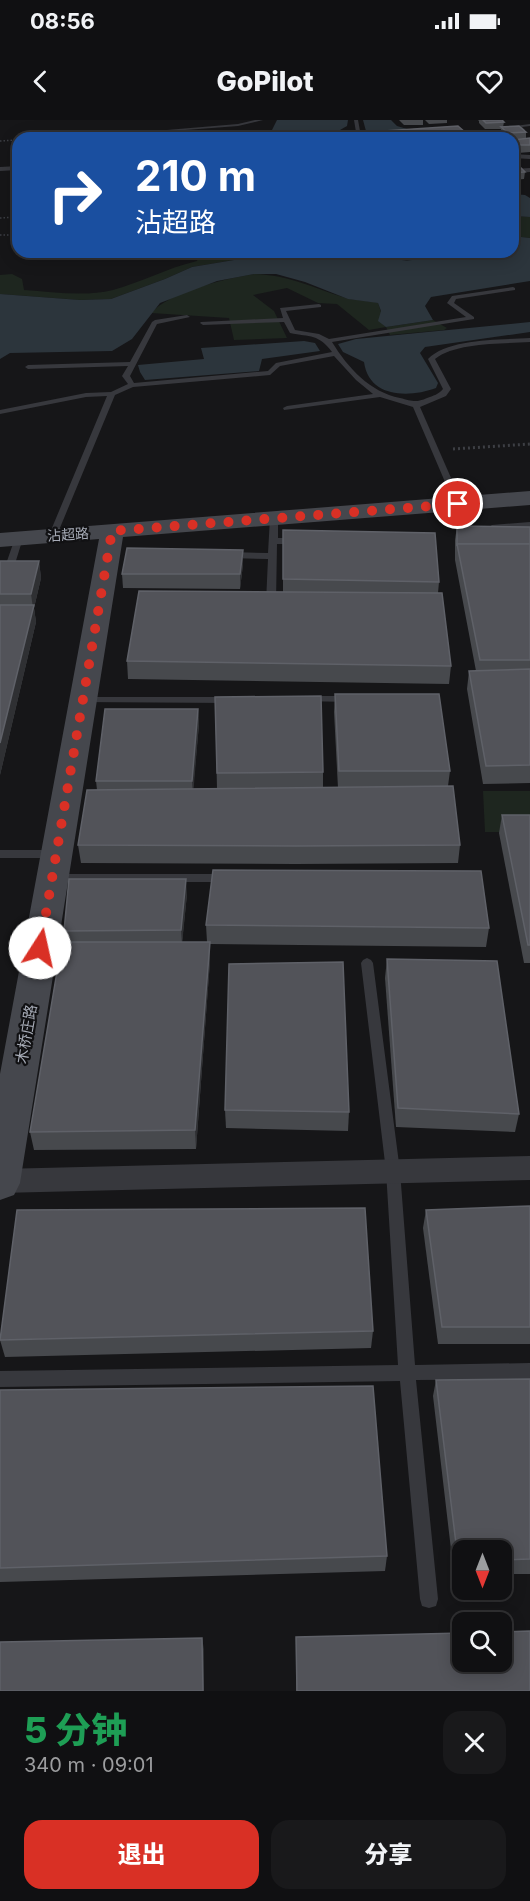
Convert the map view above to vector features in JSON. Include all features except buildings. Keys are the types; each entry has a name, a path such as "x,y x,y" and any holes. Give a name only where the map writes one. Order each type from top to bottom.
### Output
{"street":[{"name":"沾超路","path":"9,539 530,498"},
{"name":"木桥庄路","path":"0,1182 112,531"},
{"path":"0,1182 530,1168"}],"lane":[{"path":"188,120 195,128"},
{"path":"142,132 238,125 261,120"},
{"path":"509,120 523,130"},
{"path":"517,126 530,125"},
{"path":"147,126 152,131"},
{"path":"328,341 472,318 450,303 454,297 513,289"},
{"path":"319,306 282,309 292,332 319,336 328,341 335,354 368,386 381,395"},
{"path":"132,385 126,376 155,322 187,317"},
{"path":"203,323 287,320"},
{"path":"416,406 443,394 447,388 431,359 435,353 448,349 530,340"},
{"path":"0,412 86,395 112,394 132,385 270,373 278,364 335,354"},
{"path":"28,367 132,364"},
{"path":"53,536 112,394"},
{"path":"287,408 381,395 402,399 416,406 458,504"},
{"path":"271,602 274,518"},
{"path":"479,529 530,525"},
{"path":"0,567 10,567 9,539"},
{"path":"274,541 306,540"},
{"path":"215,555 273,556"},
{"path":"260,602 283,603"},
{"path":"292,699 362,699"},
{"path":"83,700 246,700"},
{"path":"0,854 55,866 241,878"},
{"path":"366,963 393,1172 407,1372 429,1599"},
{"path":"0,1379 530,1371"}],"path":[{"path":"435,451 530,444"}],"shaded area":[{"path":"277,120 348,120 347,126 340,130 271,132"},
{"path":"363,120 391,120 397,126 407,129 388,132 366,131"},
{"path":"519,194 530,198 530,217 519,216"},
{"path":"519,216 530,217 530,238 519,237"},
{"path":"519,237 530,238 530,281 431,297 425,306 433,320 386,327 378,321 381,311 378,303 348,299 305,282 276,274 254,274 217,281 160,303 132,339 112,351 10,353 0,359 0,294 80,300 111,299 192,267 246,258 413,260 418,258 519,258"},
{"path":"198,258 246,258 192,267 111,299 80,300 0,294 0,275 12,274 22,279 24,290 80,294 113,290 197,261"},
{"path":"254,274 290,279 346,298 378,303 386,327 369,330 337,304 318,303 287,288 253,295 274,311 287,338 234,340 229,318 151,313 171,298 185,292"},
{"path":"433,320 447,328 390,335 386,327"},
{"path":"530,322 530,332 425,347 420,353 438,383 436,388 414,393 403,394 382,389 367,374 364,362 343,352 338,344 356,339"},
{"path":"304,341 315,343 320,351 262,359 259,371 145,380 138,365 204,359 201,348"},
{"path":"483,791 530,791 530,832 485,832"}],"route":[{"path":"40,948 112,531 458,504"}]}
